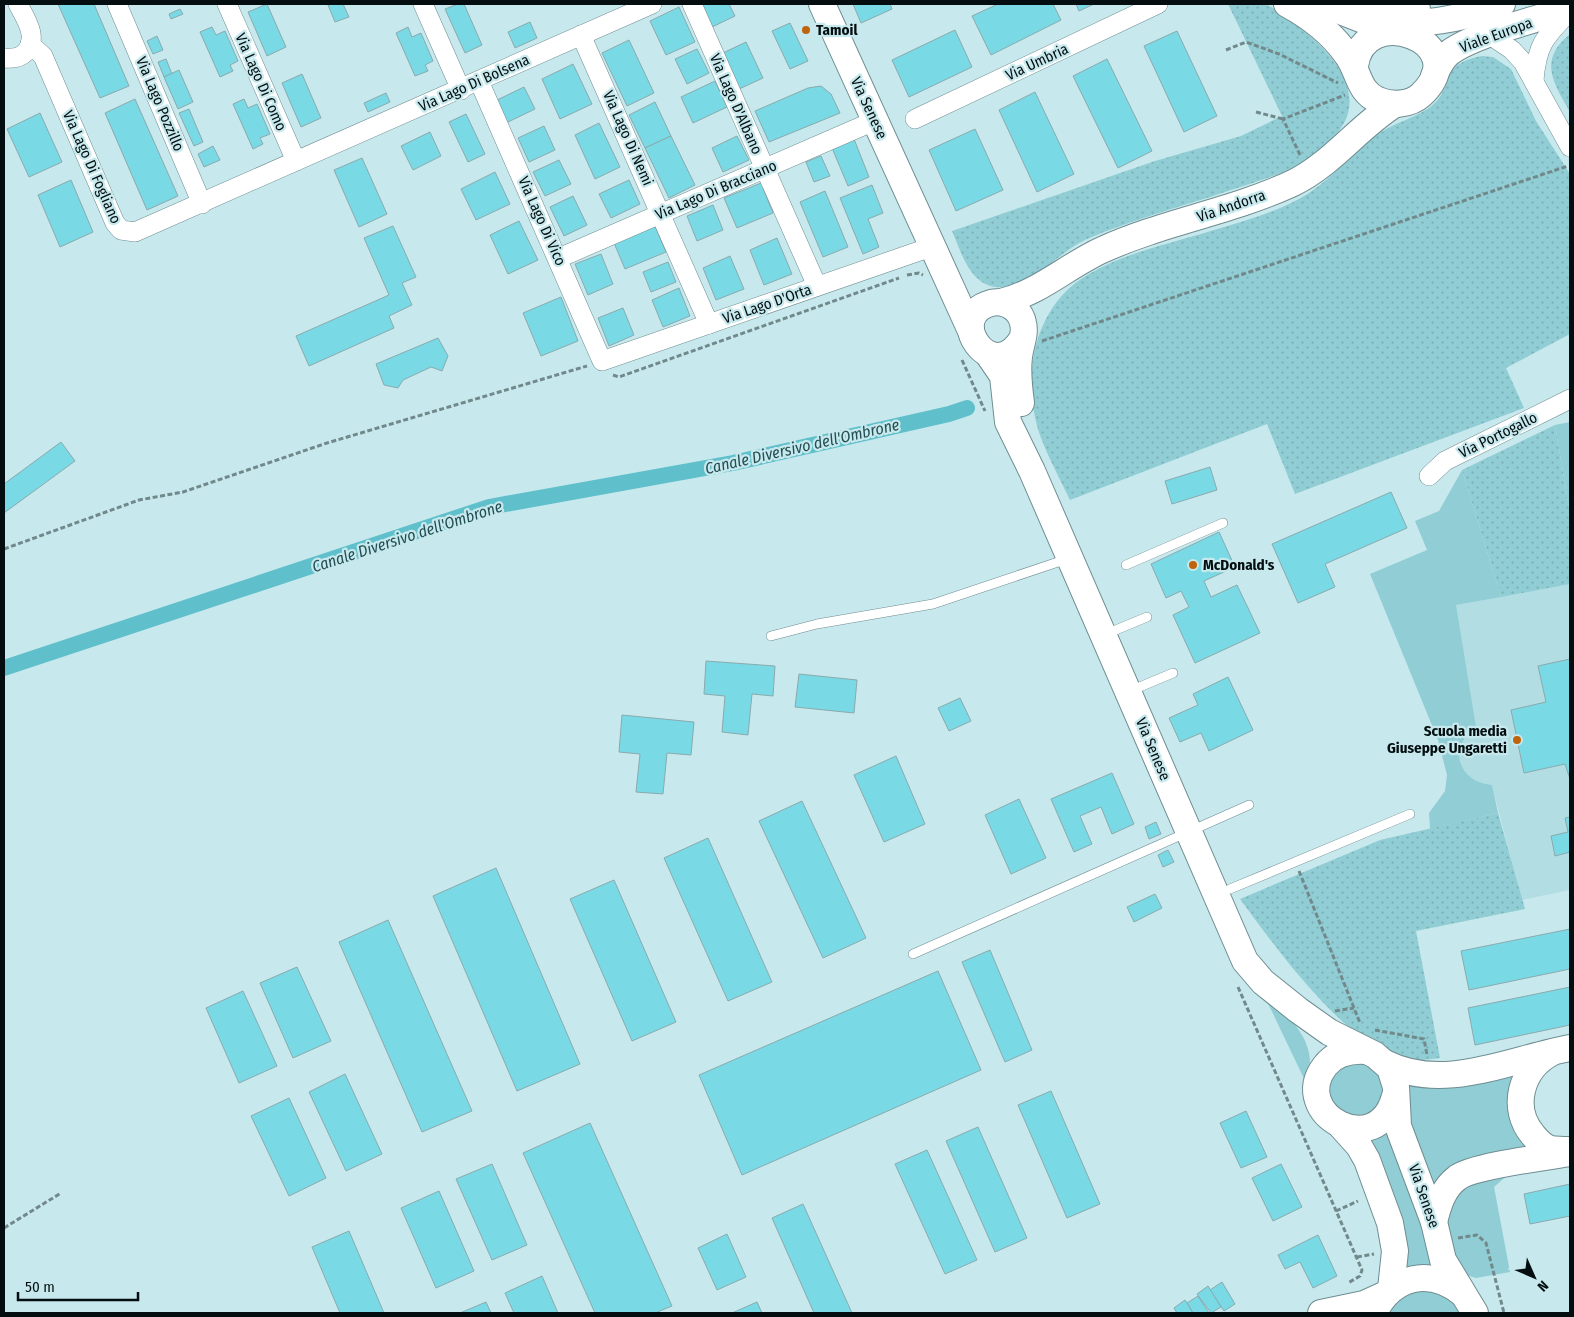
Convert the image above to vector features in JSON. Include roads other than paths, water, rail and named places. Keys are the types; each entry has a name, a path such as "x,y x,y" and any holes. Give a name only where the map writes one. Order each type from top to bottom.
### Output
{"main road":[{"name":"Via Senese","path":"822,4 874,121 918,211 964,284 979,298 1016,310 1024,324 1029,338 1018,358 1019,384 1032,470"},
{"path":"1287,4 1324,28 1350,77 1360,84 1366,92 1374,99 1395,104"},
{"name":"Viale Europa","path":"1322,4 1363,20 1414,28 1426,37 1433,49 1436,63 1434,76"},
{"path":"1364,4 1417,10 1457,4"},
{"name":"Viale Europa","path":"1393,24 1426,23 1477,12 1502,4"},
{"name":"Viale Europa","path":"1395,104 1408,102 1419,97 1428,87 1440,64 1449,54 1490,35 1570,10"},
{"path":"1350,77 1360,45 1376,29 1393,24"},
{"name":"Via Andorra","path":"997,303 1013,300 1052,281 1101,250 1292,183 1325,162 1395,104"},
{"name":"Via Senese","path":"918,211 931,247 967,318 975,343 988,354 1003,376 1008,422 1032,470 1246,961 1263,982 1329,1032 1371,1043 1394,1077 1398,1126 1434,1222 1443,1260 1469,1303"},
{"name":"Via Andorra","path":"1029,338 1028,318 1052,281"},
{"path":"971,330 973,318 978,311 997,303"},
{"path":"988,354 1005,355 1029,338"},
{"name":"Via Senese","path":"1298,1010 1318,1045 1318,1097 1321,1107 1359,1146 1367,1160 1390,1223 1396,1250 1384,1299"},
{"path":"1319,1078 1329,1061 1337,1055 1356,1050 1371,1043 1407,1073 1438,1075 1477,1070 1563,1049"},
{"path":"1563,1049 1541,1058 1529,1071 1521,1089 1521,1112 1529,1131 1537,1140 1550,1149 1570,1151"},
{"path":"1341,1126 1360,1129 1377,1123 1389,1112 1395,1096"},
{"path":"1434,1222 1442,1197 1457,1178 1482,1169 1570,1151"},
{"name":"Via Senese","path":"1384,1299 1400,1283 1422,1278 1444,1281 1469,1303"},
{"path":"1321,1313 1384,1299"}],"street":[{"name":"Via Lago Di Fogliano","path":"18,4 31,32 30,44 43,56 117,226 127,232 135,232 202,204 296,161"},
{"name":"Via Lago Pozzillo","path":"117,4 202,204"},
{"name":"Via Lago Di Como","path":"227,4 296,161"},
{"path":"423,4 461,90"},
{"name":"Via Lago Di Bolsena","path":"296,161 461,90 582,35 621,10 652,4"},
{"name":"Via Lago D'Albano","path":"692,4 817,286"},
{"name":"Via Umbria","path":"915,120 1158,4"},
{"path":"1534,80 1539,48 1546,36 1570,10"},
{"name":"Via Lago Di Nemi","path":"582,35 662,213 709,324"},
{"path":"1490,35 1512,50 1534,80 1550,114 1570,147"},
{"path":"4,58 18,57 28,50 30,44"},
{"name":"Via Lago Di Vico","path":"479,81 559,258 602,361"},
{"name":"Via Lago Di Bracciano","path":"559,258 874,121"},
{"name":"Via Lago D'Orta","path":"602,361 931,247"},
{"name":"Via Portogallo","path":"1429,476 1445,461 1570,399"}],"lane":[{"path":"1126,565 1223,523"},
{"path":"771,636 817,624 933,604 1070,558"},
{"path":"1103,635 1147,617"},
{"path":"1128,692 1172,673"},
{"path":"913,954 1248,805"},
{"path":"1230,890 1410,814"}],"waterway":[{"name":"Canale Diversivo dell'Ombrone","path":"4,668 489,507 733,463 949,414 967,408"}],"place":[{"name":"Tamoil","path":"806,30"},
{"name":"McDonald's","path":"1193,565"},
{"name":"Scuola media Giuseppe Ungaretti","path":"1517,740"}]}
